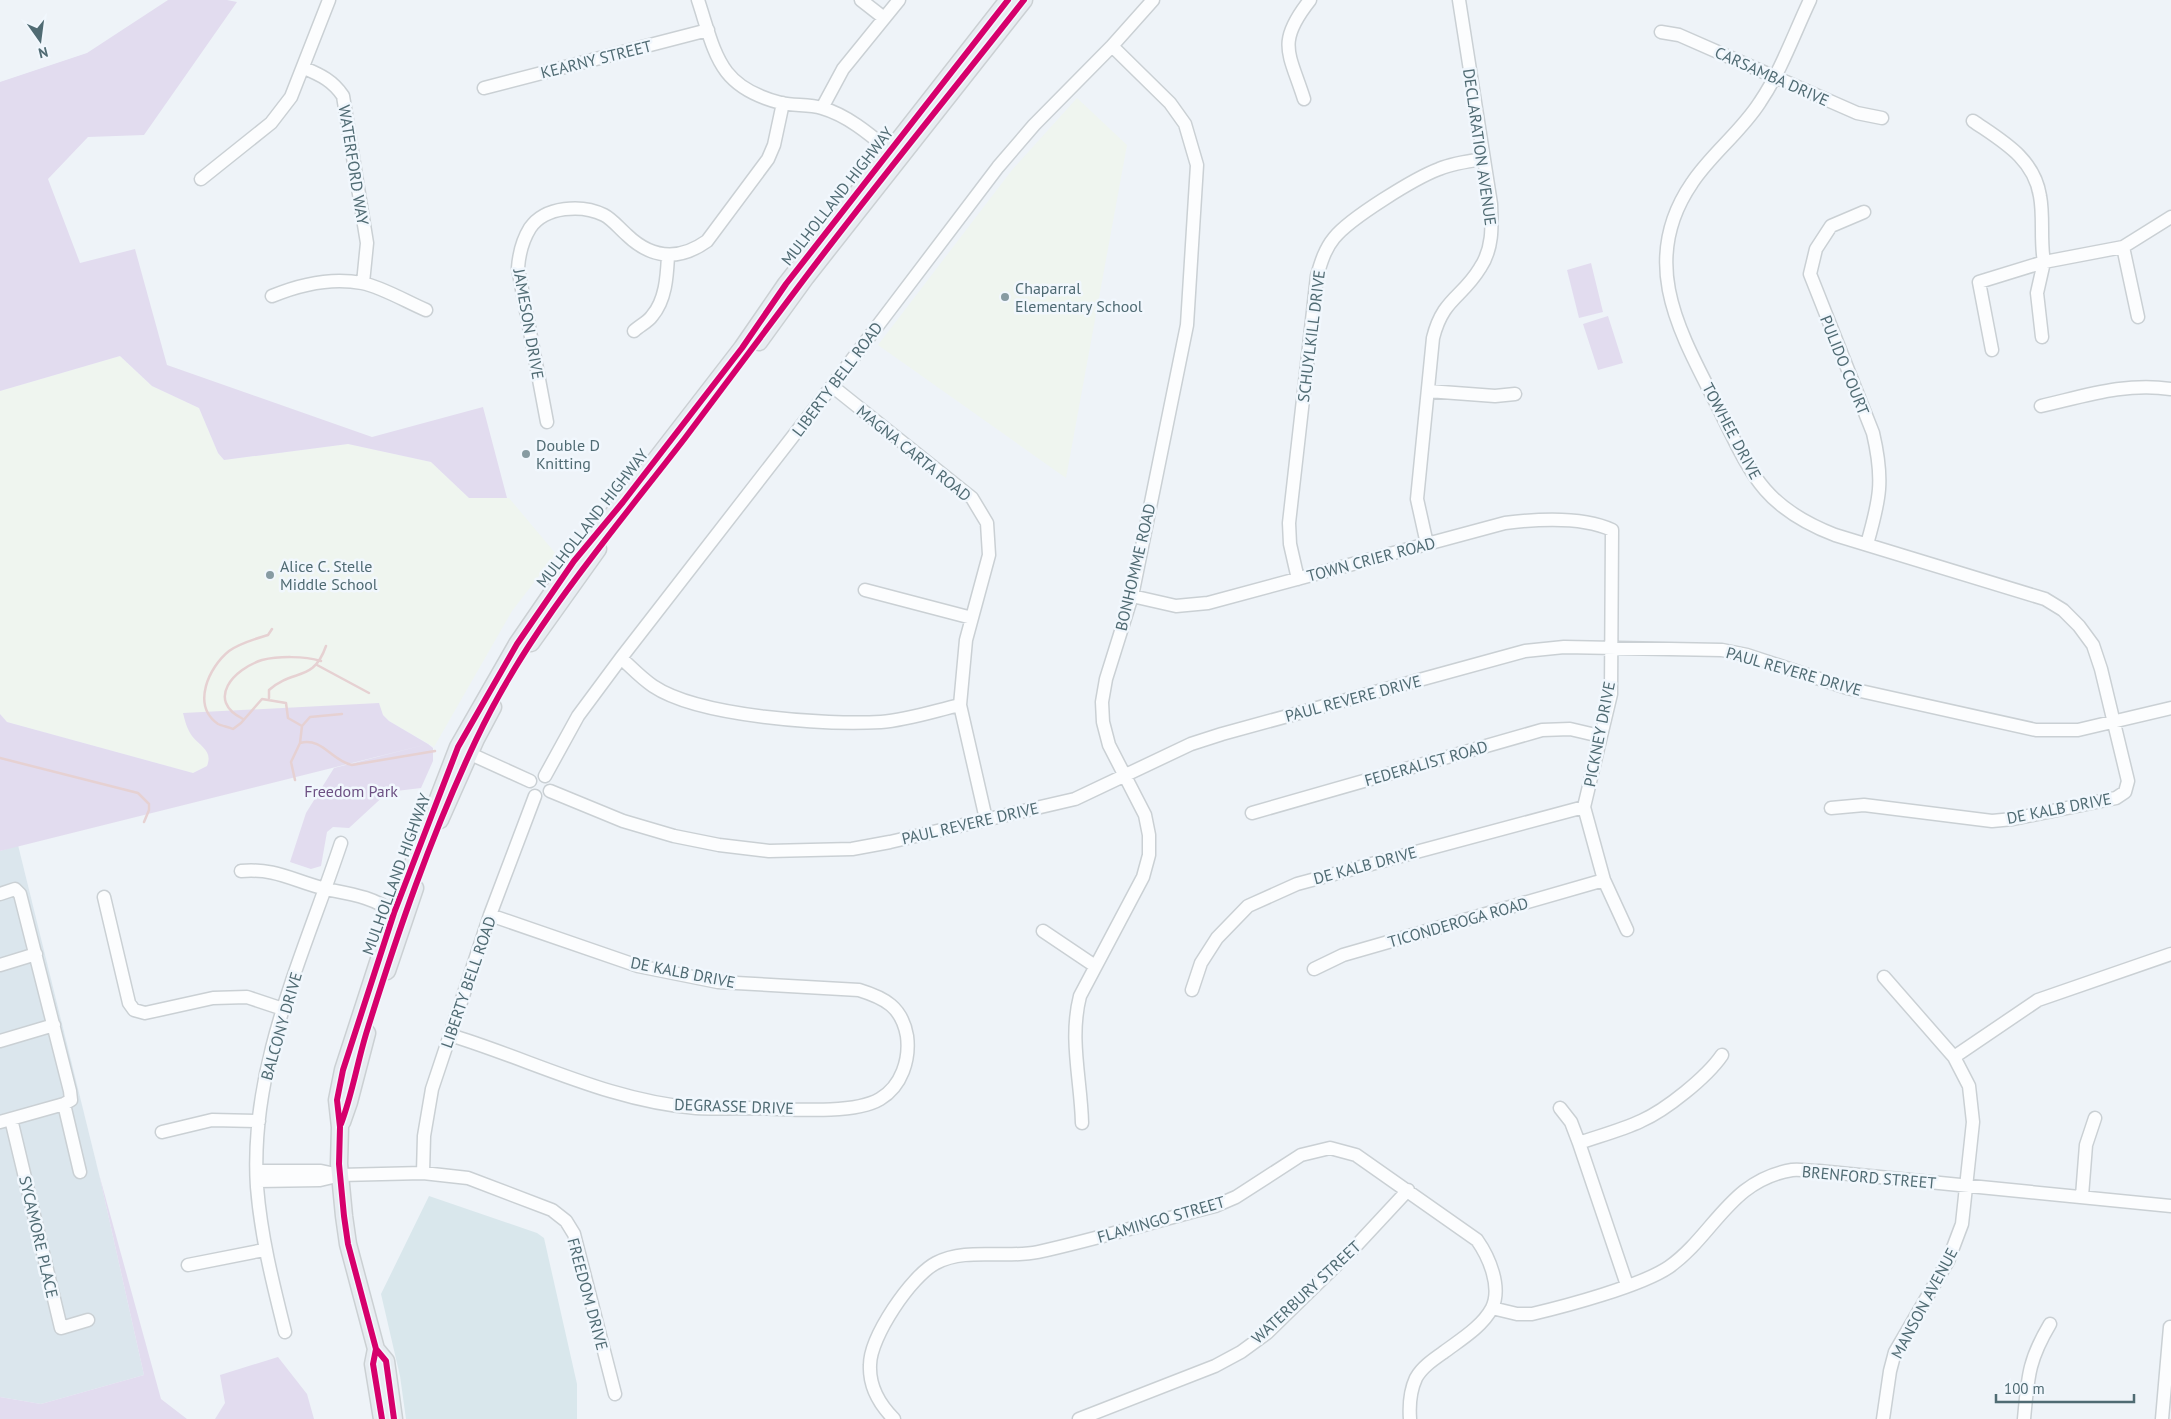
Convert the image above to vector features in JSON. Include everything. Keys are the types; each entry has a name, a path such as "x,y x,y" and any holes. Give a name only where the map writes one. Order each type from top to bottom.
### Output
{"main road":[{"name":"MULHOLLAND HIGHWAY","path":"400,915 467,752 510,677 556,606 763,336 1008,0"},
{"name":"MULHOLLAND HIGHWAY","path":"394,1419 386,1360 376,1348 348,1244 340,1175 340,1127 349,1102 365,1037 400,915 458,747 534,617 574,561 624,502 742,348 786,284 1024,0"},
{"name":"MULHOLLAND HIGHWAY","path":"376,1348 373,1364 382,1419"}],"street":[{"path":"201,179 271,122 291,97 304,68 329,0"},
{"path":"698,0 720,63 729,76 748,92 783,104 822,108 850,121 895,155"},
{"path":"861,0 884,18"},
{"path":"822,108 844,69 899,0"},
{"name":"LIBERTY BELL ROAD","path":"545,776 578,716 621,658 832,386 998,167 1034,125 1112,46 1153,0"},
{"path":"1304,99 1288,51 1288,34 1294,20 1310,0"},
{"name":"DECLARATION AVENUE","path":"1427,544 1418,499 1433,338 1437,320 1447,304 1480,269 1488,252 1492,232 1491,204 1459,0"},
{"name":"TOWHEE DRIVE","path":"1810,0 1761,102 1692,182 1677,208 1667,247 1668,291 1681,334 1754,477 1769,495 1806,523 2044,600 2063,610 2080,626 2093,645 2114,722"},
{"name":"KEARNY STREET","path":"484,88 708,30"},
{"name":"CARSAMBA DRIVE","path":"1661,32 1679,35 1858,113 1882,118"},
{"name":"BONHOMME ROAD","path":"1082,1123 1081,1094 1074,1040 1074,1017 1080,996 1143,877 1149,855 1149,835 1144,815 1109,745 1102,722 1102,702 1106,679 1132,596 1187,325 1197,165 1185,124 1170,103 1112,46"},
{"name":"WATERFORD WAY","path":"304,68 320,74 335,84 343,96 367,243 363,283"},
{"path":"634,331 653,316 661,299 667,279 668,256 697,248 707,241 768,159 774,145 783,104"},
{"path":"1973,120 2022,156 2035,179 2040,196 2044,262 2037,293 2042,337"},
{"name":"SCHUYLKILL DRIVE","path":"1298,578 1290,544 1289,522 1317,276 1323,256 1334,238 1352,220 1420,178 1452,164 1484,159"},
{"name":"JAMESON DRIVE","path":"547,422 518,268 520,249 531,227 560,210 580,207 605,215 634,241 649,251 668,256"},
{"name":"PULIDO COURT","path":"1864,212 1831,226 1816,249 1810,274 1815,291 1874,433 1880,495 1867,544"},
{"path":"1992,350 1978,282 2044,262 2123,247 2171,218"},
{"path":"2123,247 2138,317"},
{"path":"272,296 297,286 330,280 363,283 426,310"},
{"name":"MAGNA CARTA ROAD","path":"832,386 972,498 987,523 989,555 966,640 960,705 986,820"},
{"path":"2041,406 2127,386 2150,386 2171,389"},
{"path":"1428,391 1495,396 1516,394"},
{"name":"TOWN CRIER ROAD","path":"1132,596 1176,606 1193,606 1505,523 1533,519 1564,520 1605,527 1612,530"},
{"name":"PICKNEY DRIVE","path":"1612,530 1610,694 1584,806 1604,880 1627,930"},
{"path":"865,590 972,618"},
{"name":"PAUL REVERE DRIVE","path":"550,791 623,821 674,836 719,845 768,851 852,848 890,842 1075,799 1191,744 1222,734 1525,651 1564,647 1722,650 1747,655 1847,688 2036,730 2078,730 2171,708"},
{"path":"621,658 653,686 678,698 747,714 802,721 883,722 960,705"},
{"name":"DE KALB DRIVE","path":"1831,808 1864,805 1992,821 2013,819 2116,798 2124,792 2128,781 2114,722"},
{"name":"FEDERALIST ROAD","path":"1252,813 1542,730 1570,729 1600,736"},
{"path":"467,752 530,781"},
{"path":"538,775 545,776 550,781 550,791 542,797 535,796 529,788 530,781 538,775"},
{"name":"LIBERTY BELL ROAD","path":"423,1173 424,1136 432,1089 490,915 535,796"},
{"name":"DE KALB DRIVE","path":"1192,990 1202,963 1216,938 1248,906 1256,902 1297,884 1584,806"},
{"name":"BALCONY DRIVE","path":"285,1332 264,1250 257,1176 259,1121 265,1072 283,1009 341,843"},
{"path":"241,870 261,869 278,872 326,889 348,892 383,904 400,915"},
{"name":"TICONDEROGA ROAD","path":"1314,969 1343,955 1604,880"},
{"path":"0,894 19,890 54,1025 71,1100 64,1104 6,1120"},
{"path":"104,897 128,1003 134,1010 145,1013 213,998 247,998 283,1009"},
{"name":"DE KALB DRIVE","path":"490,915 638,966 718,982 859,990 880,996 895,1008 906,1027 909,1050"},
{"path":"1043,931 1095,966"},
{"path":"0,964 36,954"},
{"path":"1954,1057 2038,1000 2171,954"},
{"name":"MANSON AVENUE","path":"1883,1419 1890,1371 1895,1352 1956,1245 1962,1224 1968,1186 1973,1122 1969,1086 1954,1057 1884,977"},
{"path":"0,1041 54,1025"},
{"name":"DEGRASSE DRIVE","path":"450,1035 592,1086 644,1101 696,1108 832,1109 861,1105 880,1098 897,1084 906,1065 909,1050"},
{"path":"1579,1143 1641,1122 1711,1070 1722,1055"},
{"path":"64,1104 80,1172"},
{"path":"1560,1108 1571,1122 1579,1143 1627,1285"},
{"path":"2082,1196 2086,1145 2095,1118"},
{"name":"SYCAMORE PLACE","path":"6,1120 61,1328 88,1320"},
{"path":"162,1132 212,1120 259,1121"},
{"name":"FLAMINGO STREET","path":"894,1419 881,1406 871,1384 869,1364 874,1345 900,1297 916,1277 937,1262 963,1256 1036,1253 1215,1206 1236,1197 1301,1155 1330,1148 1356,1155 1477,1240 1488,1257 1494,1276 1492,1308"},
{"name":"BRENFORD STREET","path":"1492,1308 1517,1314 1532,1314 1652,1276 1683,1256 1736,1196 1761,1181 1792,1170 1819,1171 2171,1206"},
{"name":"FREEDOM DRIVE","path":"257,1176 320,1171 340,1175 423,1173 468,1178 552,1210 566,1221 574,1234 615,1394"},
{"name":"WATERBURY STREET","path":"1079,1419 1215,1366 1241,1352 1274,1327 1408,1190"},
{"path":"188,1264 264,1250"},
{"path":"1410,1419 1411,1391 1417,1376 1426,1365 1478,1326 1492,1308"},
{"path":"2024,1419 2028,1370 2036,1348 2050,1324"},
{"path":"2162,1419 2170,1327"}],"shaded area":[{"path":"1077,98 1127,145 1066,478 878,345 1012,170"},
{"name":"Alice C. Stelle Middle School","path":"120,356 152,386 199,408 218,453 224,460 348,444 431,462 469,498 509,498 556,554 512,611 434,747 389,721 383,715 187,726 193,736 209,753 210,758 207,766 193,773 7,722 0,714 0,391"},
{"path":"18,845 99,1174 144,1375 41,1404 0,1397 0,851"},
{"path":"429,1196 537,1233 544,1238 577,1384 577,1419 406,1419 400,1376 381,1294"}],"green space":[{"path":"168,0 227,0 237,2 144,135 88,137 48,179 80,263 135,249 167,365 372,437 483,407 507,498 469,498 431,462 348,444 224,460 218,453 199,408 152,386 120,356 0,391 0,82 87,53"},
{"path":"1591,263 1603,312 1579,318 1567,270"},
{"path":"1608,316 1623,363 1598,370 1583,324"},
{"path":"379,703 383,715 389,721 428,744 0,851 0,714 7,722 193,773 207,766 208,757 205,750 190,733 183,713"},
{"name":"Freedom Park","path":"428,744 433,748 433,761 421,788 388,792 349,828 333,827 327,832 321,866 311,869 290,862 306,813 334,768"},
{"path":"99,1174 161,1399 187,1419 0,1419 0,1397 41,1404 144,1375"},
{"path":"278,1357 307,1394 314,1419 215,1419 225,1403 220,1375"}],"waterway":[{"path":"272,629 268,635 248,641 229,651 215,666 206,686 204,697 206,707 210,716 218,724 233,729 241,723 262,699 286,703 288,718 302,726"},
{"path":"269,698 269,690 278,683 302,674 315,665 321,658 326,646"},
{"path":"243,719 232,711 226,703 225,694 228,686 242,670 262,660 276,658 299,657 321,661"},
{"path":"317,665 369,693"},
{"path":"295,780 291,762 300,743 302,726 310,717 342,714"},
{"path":"300,743 315,743 338,759 352,765 435,751"},
{"path":"0,758 138,793 149,804 149,810 144,822"}],"cycle path":[{"path":"394,1419 386,1361 376,1349 348,1244 339,1164 340,1127 337,1100 343,1070 394,913 458,747 517,644 574,561 623,502 742,348 786,284 1008,0"},
{"path":"341,1124 366,1034 430,848 476,740 520,660 572,584 832,243 1024,0"},
{"path":"376,1349 373,1364 382,1419"}],"place":[{"name":"Chaparral Elementary School","path":"1005,297"},
{"name":"Double D Knitting","path":"526,454"},
{"name":"Alice C. Stelle Middle School","path":"270,575"}]}
